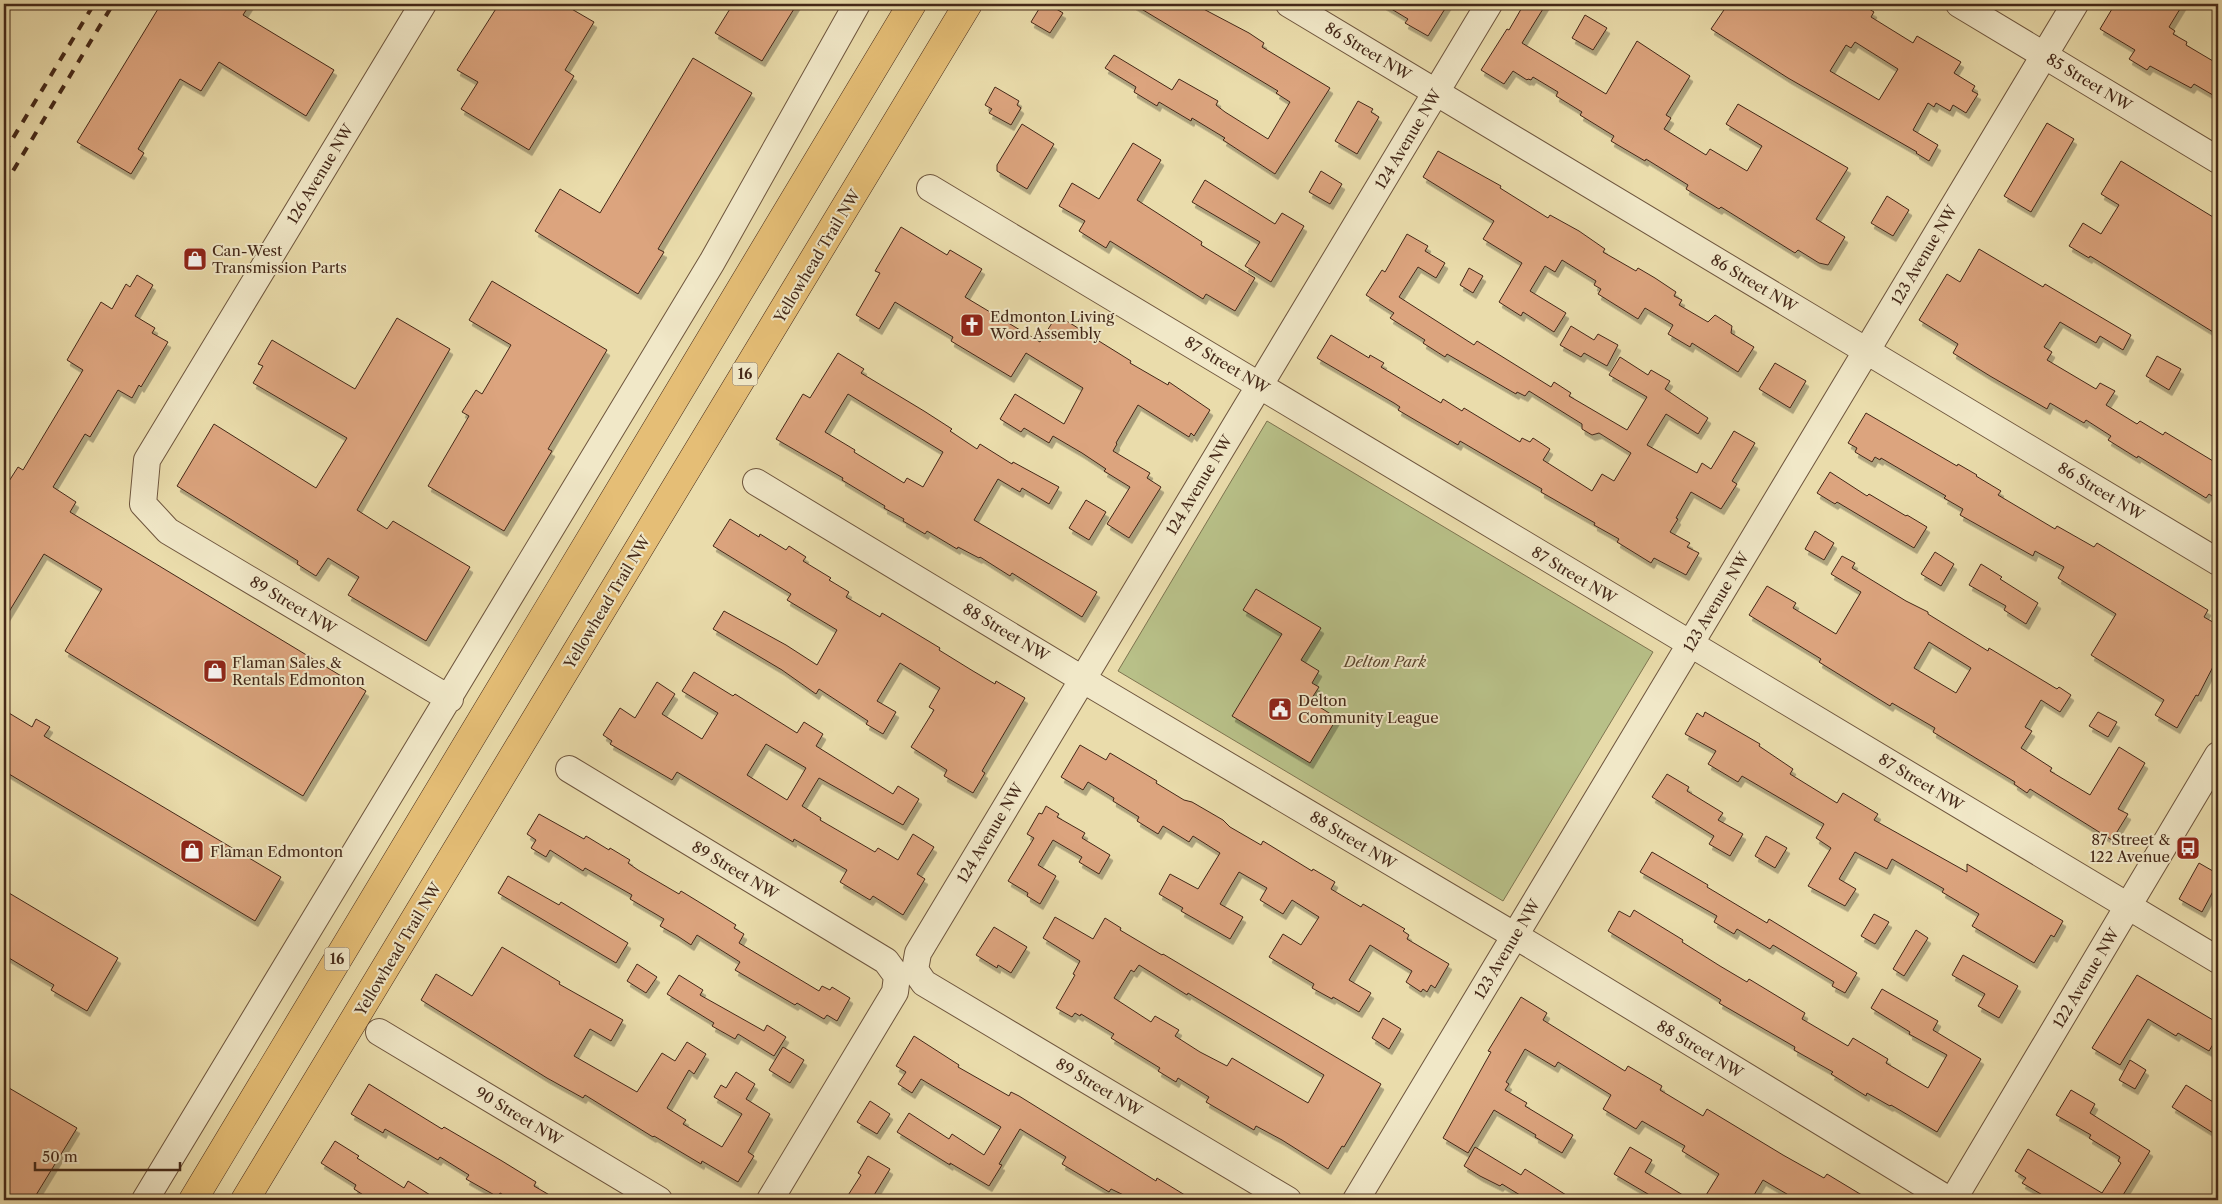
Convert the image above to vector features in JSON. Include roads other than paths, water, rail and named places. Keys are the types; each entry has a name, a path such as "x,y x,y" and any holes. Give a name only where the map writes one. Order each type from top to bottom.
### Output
{"highway":[{"name":"16","path":"193,1200 912,4"},
{"name":"Yellowhead Trail NW","path":"245,1200 968,4"}],"street":[{"name":"126 Avenue NW","path":"143,504 147,460 423,4"},
{"path":"145,1200 450,699 712,262 857,4"},
{"name":"86 Street NW","path":"1289,4 2218,562"},
{"name":"124 Avenue NW","path":"770,1200 1489,4"},
{"name":"85 Street NW","path":"1959,4 2218,160"},
{"name":"123 Avenue NW","path":"1356,1200 2075,4"},
{"name":"87 Street NW","path":"930,188 2218,960"},
{"name":"88 Street NW","path":"756,482 1082,679 1515,936 1949,1200"},
{"name":"89 Street NW","path":"143,504 168,531 450,699"},
{"name":"122 Avenue NW","path":"1953,1200 2218,755"},
{"name":"89 Street NW","path":"569,769 924,984 1288,1200"},
{"name":"90 Street NW","path":"379,1032 659,1200"}],"railway":[{"path":"4,153 94,4"},
{"path":"4,186 113,4"}],"place":[{"name":"Can-West Transmission Parts","path":"195,259"},
{"name":"Edmonton Living Word Assembly","path":"972,325"},
{"name":"Flaman Sales & Rentals Edmonton","path":"215,671"},
{"name":"Delton Community League","path":"1280,709"},
{"name":"87 Street & 122 Avenue","path":"2188,848"},
{"name":"Flaman Edmonton","path":"192,851"}],"park label":[{"name":"Delton Park","path":"1385,661"}]}
